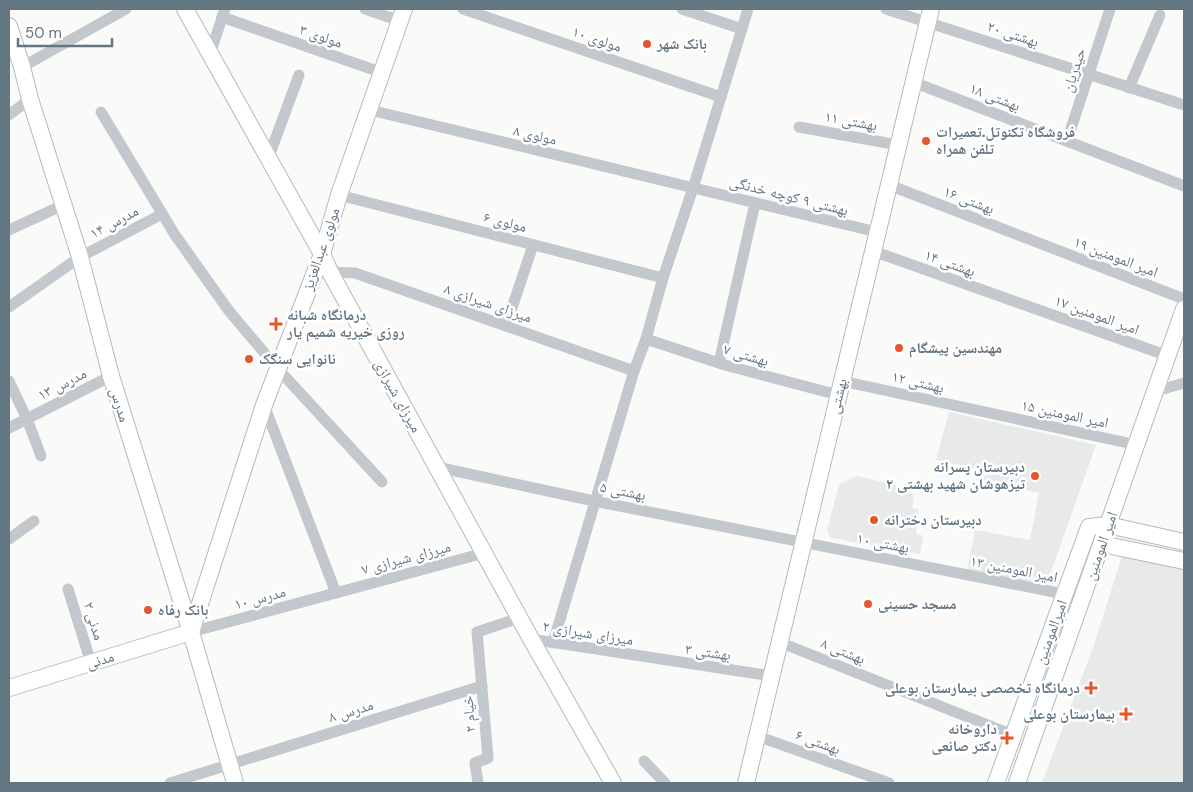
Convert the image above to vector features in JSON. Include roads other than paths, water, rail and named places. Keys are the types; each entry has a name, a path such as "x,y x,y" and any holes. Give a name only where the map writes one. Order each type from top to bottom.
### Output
{"main road":[{"name":"میرزای شیرازی","path":"185,9 322,254 330,272 519,618 612,783"},
{"name":"مولوی عبدالعزیز","path":"191,632 264,405 322,254 402,15"},
{"name":"بهشتی","path":"746,783 929,15"},
{"name":"مدرس","path":"9,26 80,257 111,376 191,632 235,783"},
{"name":"امیر المومنین","path":"1017,783 1184,309"},
{"path":"1108,525 1184,542"},
{"name":"امیرالمومنین","path":"996,783 1089,527 1108,525"},
{"path":"1102,544 1184,561"},
{"name":"مدنی","path":"9,688 191,632"}],"street":[{"path":"22,67 126,9"},
{"path":"365,9 402,15"},
{"name":"مولوی ۱۰","path":"463,9 721,97"},
{"path":"682,9 742,29"},
{"path":"553,642 634,371 646,340 663,278 748,9"},
{"name":"بهشتی ۲۰","path":"886,9 929,15 1129,88 1184,104"},
{"name":"حیدریان","path":"1066,141 1110,9"},
{"path":"210,54 223,13"},
{"name":"مولوی ۳","path":"223,13 383,73"},
{"path":"1129,88 1160,15"},
{"path":"268,159 299,75"},
{"name":"بهشتی ۱۸","path":"913,82 1184,186"},
{"path":"9,115 30,99"},
{"name":"مولوی ۸","path":"370,110 693,188"},
{"path":"101,112 175,235 229,311 278,369 382,482"},
{"name":"بهشتی ۱۱","path":"799,127 898,145"},
{"name":"بهشتی ۱۶","path":"889,185 1038,242"},
{"name":"بهشتی ۹ کوچه خدنگی","path":"693,188 877,232"},
{"name":"مولوی ۶","path":"340,196 663,278"},
{"path":"719,363 755,203"},
{"path":"9,230 63,205"},
{"name":"مدرس ۱۴","path":"9,307 80,257 162,214"},
{"name":"امیر المومنین ۱۹","path":"1038,242 1184,299"},
{"path":"506,326 533,245"},
{"name":"بهشتی ۱۴","path":"873,251 1016,302"},
{"name":"میرزای شیرازی ۸","path":"330,272 355,272 634,371"},
{"name":"امیر المومنین ۱۷","path":"1016,302 1168,356"},
{"name":"بهشتی ۷","path":"646,340 719,363 840,388"},
{"name":"مدرس ۱۳","path":"9,428 111,376"},
{"path":"9,381 27,419 41,456"},
{"path":"1156,391 1184,383"},
{"name":"بهشتی ۱۲","path":"840,388 987,413"},
{"path":"264,405 336,593"},
{"name":"امیر المومنین ۱۵","path":"987,413 1137,445"},
{"name":"بهشتی ۵","path":"437,467 594,501 803,542"},
{"path":"9,539 34,521"},
{"name":"بهشتی ۱۰","path":"803,542 958,573"},
{"name":"میرزای شیرازی ۷","path":"336,593 484,553"},
{"name":"امیر المومنین ۱۳","path":"958,573 1064,594"},
{"name":"مدنی ۲","path":"68,588 91,663"},
{"name":"مدرس ۱۰","path":"191,632 336,593"},
{"name":"خیام ۲","path":"478,783 475,763 488,758 477,632 519,618"},
{"name":"میرزای شیرازی ۲","path":"531,639 640,657"},
{"name":"بهشتی ۸","path":"779,642 1013,735"},
{"name":"بهشتی ۳","path":"640,657 771,676"},
{"name":"مدرس ۸","path":"170,783 482,686"},
{"name":"بهشتی ۶","path":"757,736 889,783"},
{"path":"644,761 665,783"}],"place":[{"name":"بانک شهر","path":"647,44"},
{"name":"فروشگاه تکنوتل.تعمیرات تلفن همراه","path":"926,141"},
{"name":"درمانگاه شبانه روزی خیریه شمیم یار","path":"276,324"},
{"name":"مهندسین پیشگام","path":"899,348"},
{"name":"نانوایی سنگک","path":"249,359"},
{"name":"دبیرستان پسرانه تیزهوشان شهید بهشتی ۲","path":"1035,476"},
{"name":"دبیرستان دخترانه","path":"874,520"},
{"name":"مسجد حسینی","path":"868,604"},
{"name":"بانک رفاه","path":"148,610"},
{"name":"درمانگاه تخصصی بیمارستان بوعلی","path":"1091,688"},
{"name":"بیمارستان بوعلی","path":"1126,714"},
{"name":"داروخانه دکتر صانعی","path":"1007,738"}]}
